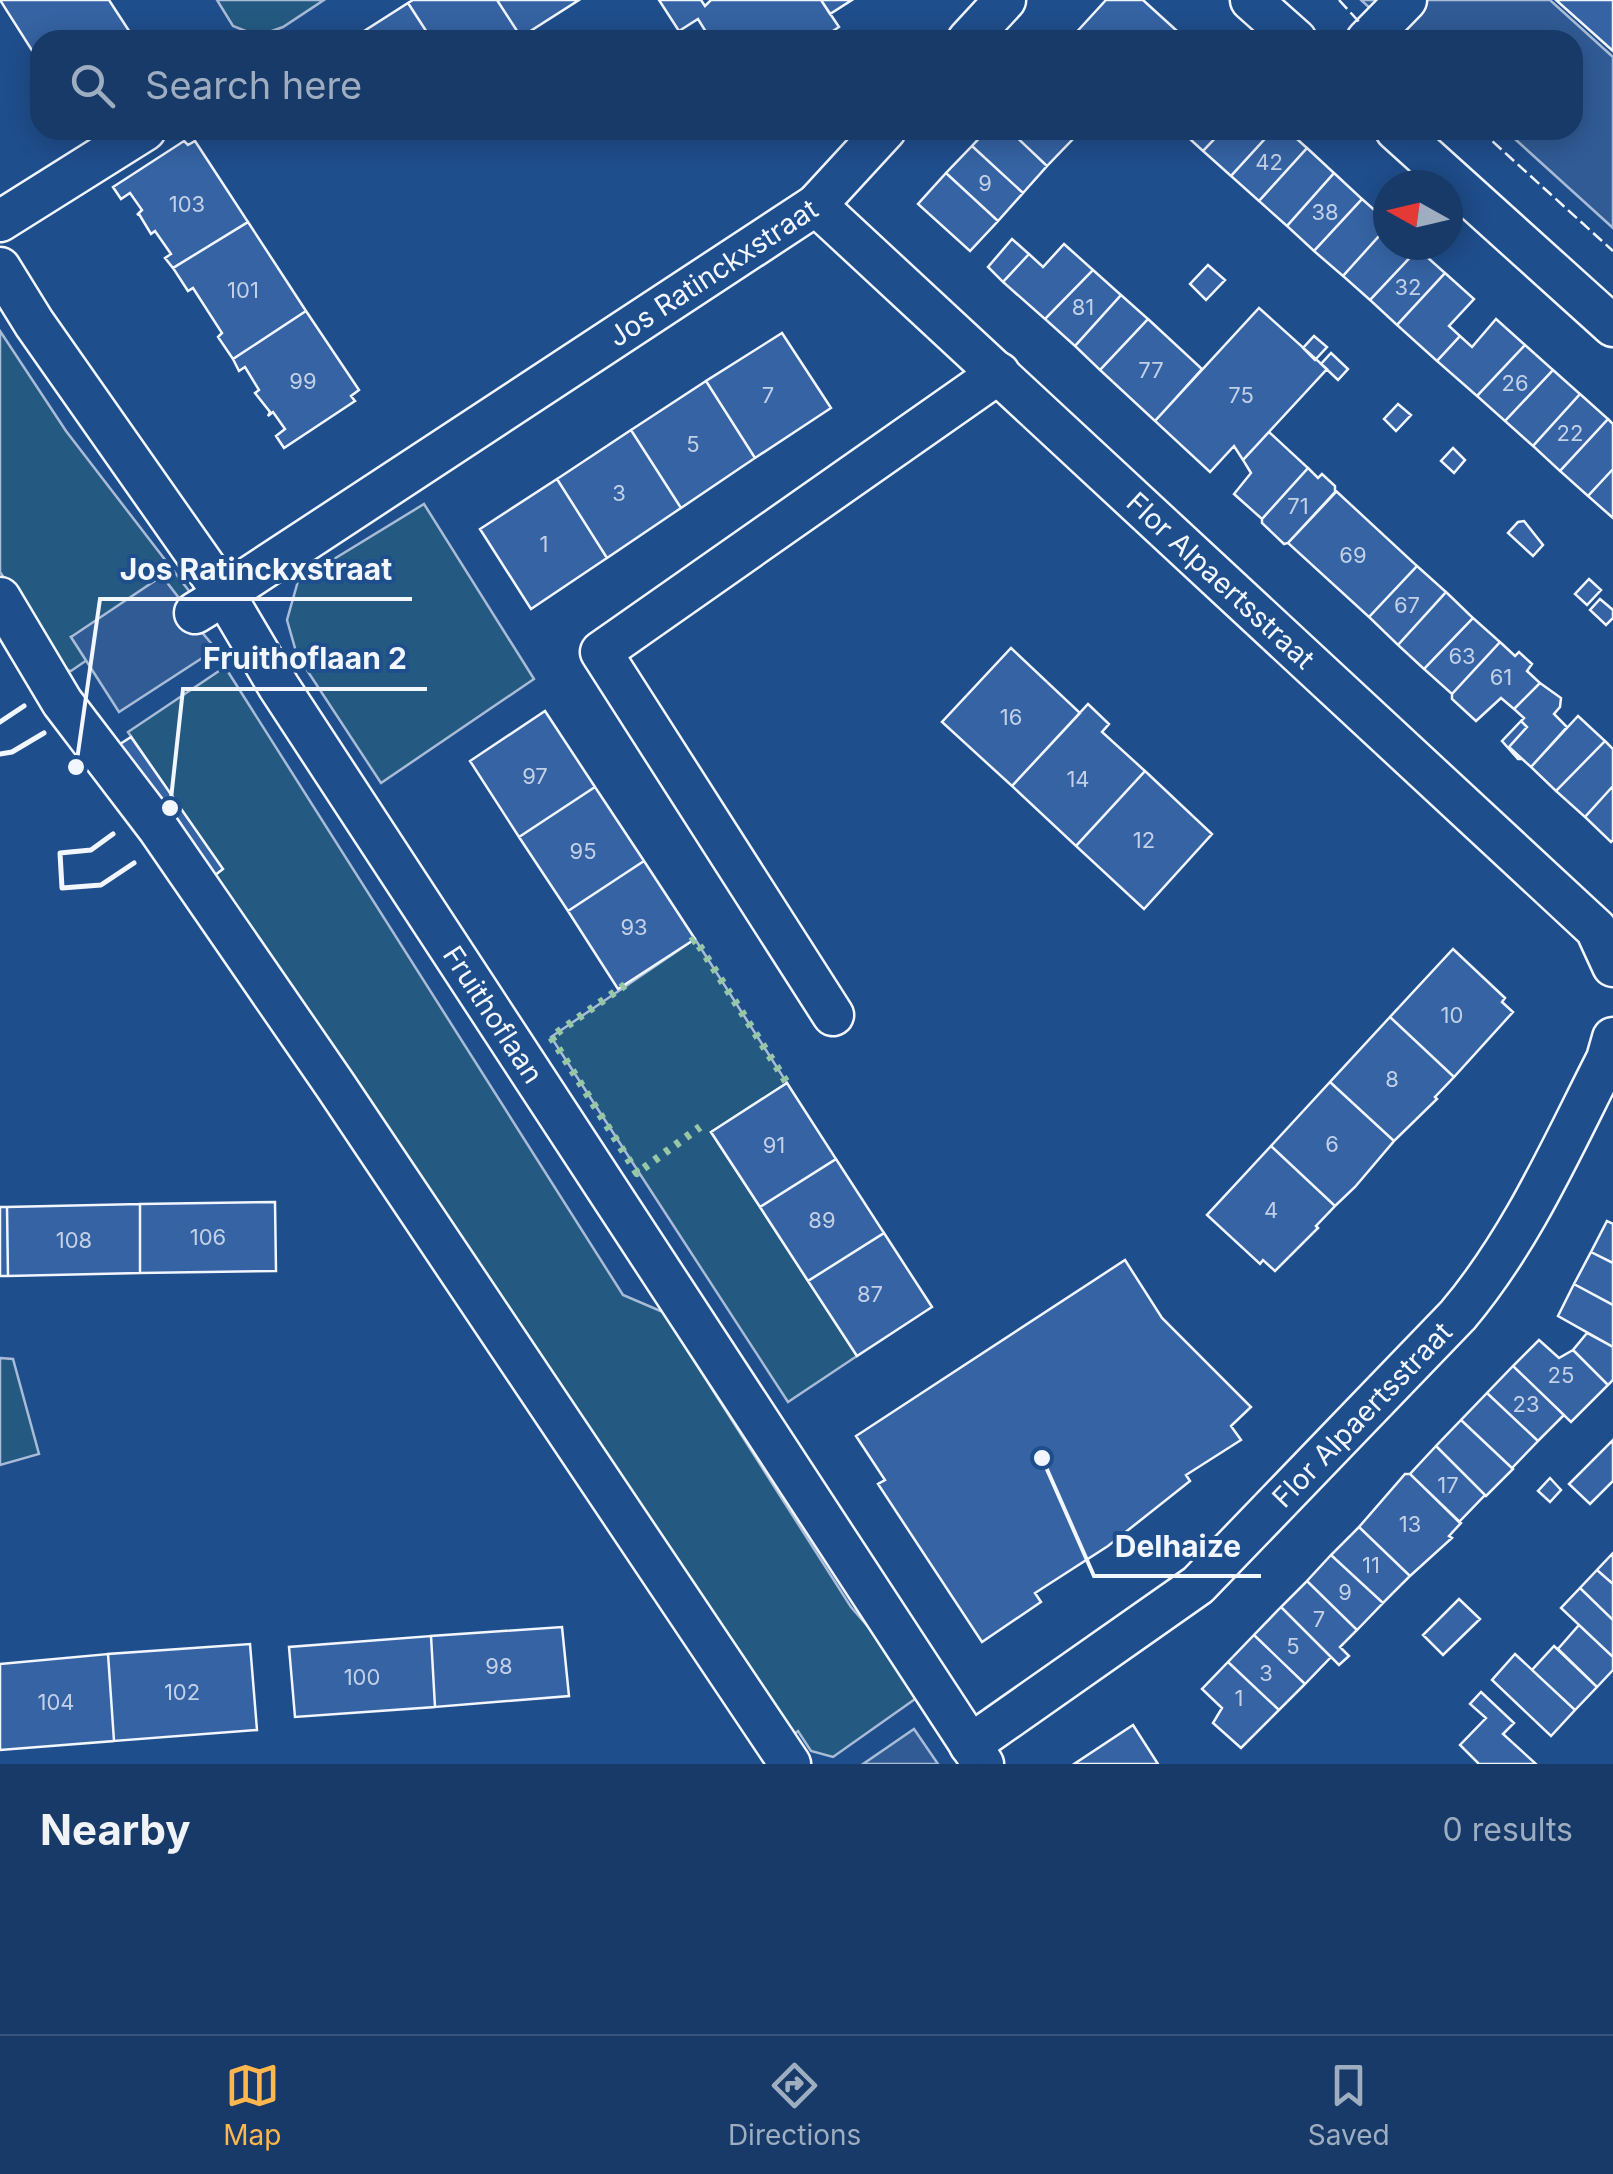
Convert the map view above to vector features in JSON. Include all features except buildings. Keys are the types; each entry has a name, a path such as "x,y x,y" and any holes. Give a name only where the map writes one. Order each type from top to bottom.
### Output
{"street":[{"path":"977,30 1004,0"},
{"path":"1251,0 1285,30"},
{"path":"1377,30 1406,0"},
{"path":"0,221 128,140"},
{"name":"Jos Ratinckxstraat","path":"209,604 816,204 876,140"},
{"path":"1407,140 1613,326"},
{"name":"Flor Alpaertsstraat","path":"816,204 1596,929 1613,966"},
{"name":"Fruithoflaan","path":"0,268 209,604 279,687 976,1754"},
{"path":"833,1015 601,652 999,373"},
{"path":"0,598 62,702 179,858 455,1262 783,1761"},
{"name":"Flor Alpaertsstraat","path":"976,1754 1198,1586 1458,1315 1512,1244 1607,1059 1613,1038"}],"shaded area":[{"path":"217,0 324,0 275,30 243,30 233,26"},
{"path":"1361,0 1550,0 1613,57 1613,228 1516,140 1583,140 1583,30 1394,30"},
{"path":"0,331 66,431 196,600 178,600 71,637 87,660 71,671 53,667 0,572"},
{"path":"424,504 534,679 381,783 297,655 287,620 298,581"},
{"path":"162,576 179,598 190,604 200,630 216,649 119,712 71,637"},
{"path":"225,667 623,1295 663,1312 851,1607 925,1692 833,1757 811,1751 798,1731 781,1745 210,879 222,869 128,732"},
{"path":"695,939 787,1083 711,1132 857,1356 788,1402 551,1037"},
{"path":"0,1358 13,1359 39,1454 0,1465"},
{"path":"914,1729 938,1764 863,1764"}],"hedge":[{"path":"691,942 695,939 787,1083"},
{"path":"625,985 551,1037 637,1173 700,1127"}],"fence":[{"path":"1339,0 1362,25"},
{"path":"1491,140 1613,251"}],"wall":[{"path":"0,722 24,706"},
{"path":"0,754 12,752 44,733"},
{"path":"113,834 91,850 60,853 62,888 101,885 134,863"}],"place":[{"name":"Jos Ratinckxstraat","path":"76,767"},
{"name":"Fruithoflaan 2","path":"170,808"},
{"name":"Delhaize","path":"1042,1458"}]}
